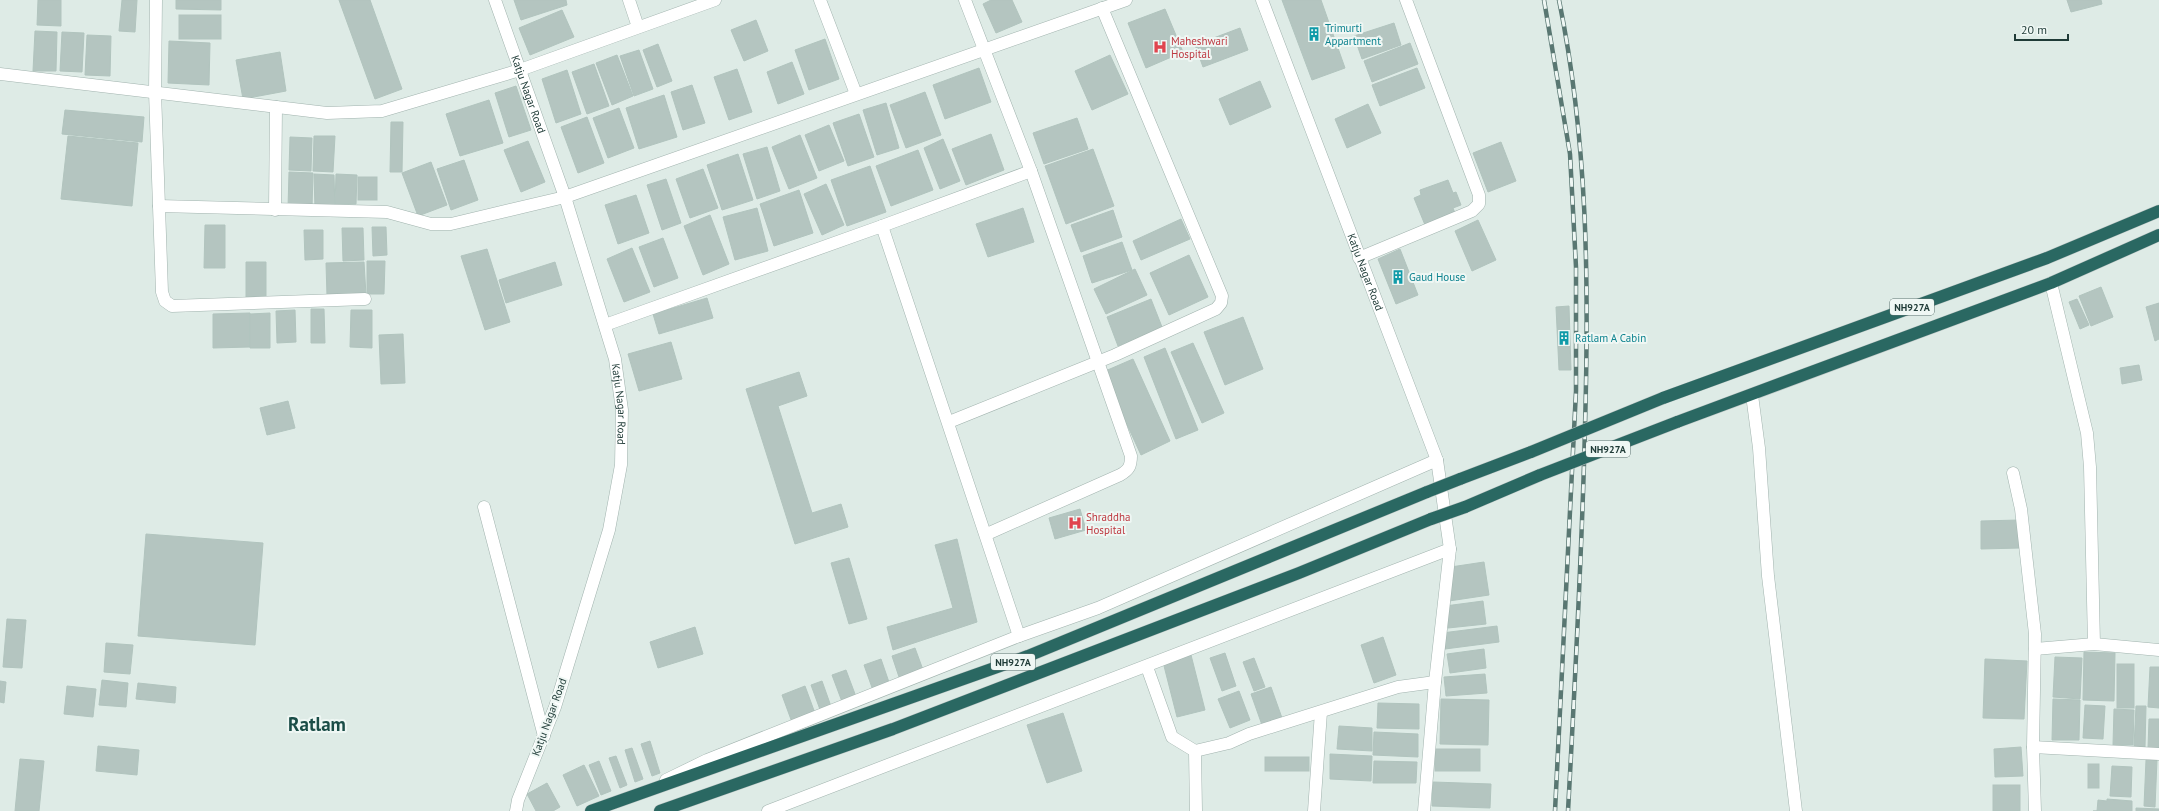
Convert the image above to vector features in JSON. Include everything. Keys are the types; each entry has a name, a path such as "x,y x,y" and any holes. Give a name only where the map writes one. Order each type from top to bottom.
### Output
{"highway":[{"name":"NH927A","path":"591,811 1028,656 1427,492 1531,452 1663,398 2047,258 2159,211"},
{"name":"NH927A","path":"660,811 893,729 1299,573 1465,507 1540,475 1677,422 2050,283 2159,235"}],"street":[{"path":"156,0 155,92 162,292 165,301 172,306 365,299"},
{"name":"Katju Nagar Road","path":"495,0 566,197 615,358 622,410 621,465 609,530 555,707 518,800 516,811"},
{"path":"629,0 638,26"},
{"path":"0,74 327,113 382,111 520,70 638,26 715,0"},
{"path":"820,0 856,94"},
{"path":"966,0 1032,171 1131,456 1131,465 1127,472 1120,476 987,534"},
{"path":"159,206 387,212 442,225 566,197 1126,0"},
{"name":"Katju Nagar Road","path":"1262,0 1437,460 1450,548 1435,682 1424,811"},
{"path":"1359,258 1472,211 1479,204 1479,194 1406,0"},
{"path":"949,422 1099,361 1216,309 1221,303 1222,296 1102,8"},
{"path":"275,210 276,107"},
{"path":"605,325 1032,171"},
{"path":"882,226 987,534 1019,636"},
{"path":"2050,283 2087,434 2090,467 2094,644"},
{"path":"1752,395 1759,448 1768,576 1796,811"},
{"path":"634,796 707,760 1019,636 1098,608 1437,460"},
{"path":"2013,473 2021,510 2035,634 2033,747 2035,811"},
{"path":"484,507 544,736"},
{"path":"768,811 1147,667 1450,548"},
{"path":"2035,649 2094,644 2159,650"},
{"path":"1147,667 1172,736 1195,751 1229,743 1249,734 1398,687 1435,682"},
{"path":"1314,811 1321,712"},
{"path":"2033,747 2159,754"},
{"path":"1195,751 1196,811"}],"building":[{"path":"38,0 61,0 61,26 37,25"},
{"path":"122,0 137,0 135,32 119,31"},
{"path":"176,0 221,0 221,10 176,9"},
{"path":"339,0 370,0 402,89 375,99"},
{"path":"514,0 566,0 567,5 521,20"},
{"path":"991,0 1012,0 1022,22 996,33 983,4"},
{"name":"Trimurti Appartment","path":"1282,0 1321,0 1345,68 1312,80"},
{"path":"2067,0 2101,0 2102,4 2071,12"},
{"path":"1165,9 1183,52 1146,68 1128,23"},
{"path":"562,10 574,37 530,55 519,28"},
{"path":"179,15 221,15 221,39 179,39"},
{"path":"756,20 768,51 744,61 731,30"},
{"path":"1394,23 1401,45 1362,59 1354,36"},
{"path":"1240,28 1248,50 1203,67 1195,45"},
{"path":"35,31 57,32 56,71 33,71"},
{"path":"62,32 84,33 82,72 60,71"},
{"path":"87,35 111,36 110,76 85,75"},
{"path":"825,39 839,79 809,90 795,50"},
{"path":"169,41 210,43 209,85 168,83"},
{"path":"1410,43 1418,64 1372,82 1364,61"},
{"path":"658,44 672,81 657,87 643,50"},
{"path":"639,50 653,89 634,96 620,56"},
{"path":"280,52 286,91 243,99 236,60"},
{"path":"617,55 633,96 612,105 596,63"},
{"path":"1110,55 1128,94 1092,110 1075,71"},
{"path":"792,62 804,94 778,104 767,72"},
{"path":"594,64 609,106 587,114 572,72"},
{"path":"979,68 991,102 945,119 933,85"},
{"path":"1417,68 1425,88 1380,106 1372,85"},
{"path":"737,69 752,112 729,120 714,77"},
{"path":"567,70 581,114 556,123 542,79"},
{"path":"1260,81 1271,107 1230,125 1219,99"},
{"path":"692,85 705,123 683,130 671,92"},
{"path":"516,86 531,130 509,137 495,93"},
{"path":"925,92 941,135 906,148 890,105"},
{"path":"664,95 677,137 639,149 626,108"},
{"path":"489,100 503,143 460,156 446,114"},
{"path":"886,103 899,148 877,155 863,110"},
{"path":"1368,104 1381,133 1347,148 1335,119"},
{"path":"619,108 634,148 608,158 593,118"},
{"path":"65,110 144,117 142,142 62,134"},
{"path":"859,114 874,157 848,166 833,123"},
{"path":"587,117 604,163 578,173 561,127"},
{"path":"1077,118 1088,149 1044,164 1033,133"},
{"path":"391,122 403,122 402,172 390,172"},
{"path":"829,125 844,161 819,171 805,135"},
{"path":"991,134 1004,170 966,185 952,149"},
{"path":"800,135 817,178 789,189 772,147"},
{"path":"68,136 138,143 132,206 61,199"},
{"path":"314,136 335,136 333,172 313,171"},
{"path":"290,137 312,138 311,171 289,170"},
{"path":"943,139 960,181 940,189 924,148"},
{"path":"528,141 545,182 521,192 504,150"},
{"path":"1501,142 1516,181 1488,192 1473,153"},
{"path":"767,147 780,191 757,199 743,154"},
{"path":"1093,149 1114,206 1066,224 1045,166"},
{"path":"918,150 933,190 891,206 876,166"},
{"path":"738,154 753,200 722,210 707,165"},
{"path":"464,160 478,200 451,210 437,169"},
{"path":"431,162 447,205 418,216 402,173"},
{"path":"870,166 886,212 847,226 831,180"},
{"path":"703,169 718,208 690,218 676,179"},
{"path":"289,172 313,173 312,208 288,208"},
{"path":"314,174 334,175 335,209 315,209"},
{"path":"336,174 357,175 356,204 335,204"},
{"path":"358,177 377,177 377,200 358,200"},
{"path":"666,179 681,223 662,230 647,185"},
{"path":"1448,180 1453,193 1456,192 1461,205 1453,208 1455,213 1425,225 1414,198 1421,195 1420,190"},
{"path":"826,184 844,225 822,235 804,194"},
{"path":"799,190 813,233 774,246 760,204"},
{"path":"636,195 649,233 618,244 605,205"},
{"path":"757,208 768,251 735,260 723,217"},
{"path":"1023,208 1034,242 988,257 976,224"},
{"path":"1113,210 1122,237 1081,252 1071,225"},
{"path":"710,215 729,264 703,275 684,226"},
{"path":"1181,219 1190,239 1141,260 1133,241"},
{"path":"1478,220 1496,260 1472,271 1455,231"},
{"path":"205,225 225,225 225,268 204,268"},
{"path":"372,227 386,227 387,255 373,256"},
{"path":"342,228 363,228 364,260 343,261"},
{"path":"304,230 323,230 323,259 305,260"},
{"path":"663,238 678,278 654,287 639,247"},
{"path":"1122,242 1132,270 1092,283 1083,256"},
{"path":"632,248 650,292 624,302 607,259"},
{"path":"487,249 510,322 485,330 461,256"},
{"name":"Gaud House","path":"1400,249 1418,295 1396,304 1378,259"},
{"path":"1189,255 1208,297 1169,315 1150,273"},
{"path":"367,261 385,261 384,294 367,294"},
{"path":"246,262 266,262 266,296 246,297"},
{"path":"364,262 366,295 327,296 326,263"},
{"path":"555,262 562,285 506,303 499,280"},
{"path":"1135,269 1147,295 1106,314 1094,289"},
{"path":"2101,287 2113,317 2091,326 2079,296"},
{"path":"707,298 713,318 659,334 653,314"},
{"path":"1151,299 1162,327 1118,346 1107,317"},
{"path":"2077,299 2089,325 2080,329 2069,302"},
{"path":"2159,303 2159,339 2155,341 2146,307"},
{"name":"Ratlam A Cabin","path":"1569,306 1571,370 1559,370 1556,307"},
{"path":"311,309 324,309 325,343 311,343"},
{"path":"295,310 296,342 277,343 276,311"},
{"path":"351,310 372,310 372,348 350,347"},
{"path":"250,313 250,347 213,348 213,314"},
{"path":"270,313 270,348 250,348 250,314"},
{"path":"1243,317 1263,369 1225,385 1204,332"},
{"path":"403,334 405,383 381,384 379,335"},
{"path":"671,342 682,379 639,391 628,354"},
{"path":"1193,343 1224,413 1202,423 1171,352"},
{"path":"1165,348 1198,430 1176,439 1144,357"},
{"path":"1133,359 1170,441 1141,455 1103,372"},
{"path":"2139,365 2142,380 2122,384 2120,368"},
{"path":"799,372 807,396 778,406 812,513 841,504 848,527 795,544 746,389"},
{"path":"288,401 295,428 267,435 260,408"},
{"path":"1080,509 1086,530 1055,539 1049,518"},
{"path":"2019,520 2020,548 1981,549 1981,521"},
{"path":"146,534 263,543 255,645 138,636"},
{"path":"957,539 977,622 893,650 887,627 953,608 935,545"},
{"path":"849,558 867,619 849,624 831,563"},
{"path":"1484,562 1489,595 1449,601 1444,568"},
{"path":"1483,601 1486,624 1448,628 1445,606"},
{"path":"7,619 26,620 22,668 3,667"},
{"path":"1497,626 1499,642 1445,649 1442,633"},
{"path":"695,627 703,654 658,668 650,642"},
{"path":"1383,637 1396,675 1374,683 1361,645"},
{"path":"106,643 133,645 130,674 104,672"},
{"path":"915,648 926,678 902,686 892,656"},
{"path":"1484,649 1486,668 1450,673 1447,654"},
{"path":"2084,652 2115,653 2114,701 2083,700"},
{"path":"1225,653 1236,686 1222,691 1210,658"},
{"path":"1191,655 1205,710 1177,717 1163,662"},
{"path":"2055,657 2082,658 2080,699 2053,697"},
{"path":"1254,658 1265,687 1254,691 1243,662"},
{"path":"881,659 892,691 875,696 864,665"},
{"path":"1985,659 2027,661 2024,719 1983,718"},
{"path":"2117,664 2134,664 2134,708 2117,708"},
{"path":"2150,667 2159,667 2159,708 2148,707"},
{"path":"846,670 858,702 844,707 832,675"},
{"path":"1485,674 1487,693 1446,696 1444,677"},
{"path":"102,680 128,683 126,707 99,705"},
{"path":"0,681 6,682 4,703 0,702"},
{"path":"822,681 833,712 822,715 811,685"},
{"path":"138,683 176,687 175,703 136,699"},
{"path":"67,686 96,689 93,717 64,714"},
{"path":"805,686 816,716 793,725 782,695"},
{"path":"1271,687 1282,718 1262,725 1251,694"},
{"path":"1239,691 1250,720 1230,728 1218,699"},
{"path":"1441,699 1489,700 1488,745 1440,744"},
{"path":"2053,699 2080,700 2079,740 2052,740"},
{"path":"1378,703 1419,704 1419,729 1377,728"},
{"path":"2085,705 2105,706 2103,739 2083,738"},
{"path":"2136,706 2146,706 2145,747 2134,746"},
{"path":"2114,709 2134,710 2133,745 2113,745"},
{"path":"1063,713 1082,771 1047,783 1027,725"},
{"path":"2149,719 2159,719 2159,748 2148,748"},
{"path":"1339,726 1372,728 1372,751 1337,749"},
{"path":"1374,732 1418,734 1418,757 1373,755"},
{"path":"650,741 660,773 652,776 641,744"},
{"path":"98,746 139,750 137,775 96,771"},
{"path":"2021,747 2023,776 1995,777 1994,749"},
{"path":"632,748 643,779 635,782 625,750"},
{"path":"1435,749 1480,749 1480,771 1435,771"},
{"path":"1330,754 1372,756 1371,781 1330,779"},
{"path":"616,756 627,785 620,788 609,758"},
{"path":"1265,757 1309,757 1309,771 1265,771"},
{"path":"20,759 44,761 39,811 15,811"},
{"path":"2146,760 2157,760 2155,807 2144,806"},
{"path":"599,761 611,791 601,795 589,765"},
{"path":"1374,761 1417,762 1416,783 1373,783"},
{"path":"2088,764 2099,764 2099,788 2088,788"},
{"path":"584,765 599,796 577,806 563,775"},
{"path":"2112,766 2132,767 2131,797 2110,796"},
{"path":"1433,782 1491,784 1490,808 1432,806"},
{"path":"547,783 560,807 553,811 536,811 527,794"},
{"path":"1993,785 2020,785 2020,811 1993,811"},
{"path":"2107,799 2132,801 2132,811 2097,811 2098,800 2107,801"},
{"path":"2136,808 2159,809 2159,811 2136,811"}],"railway":[{"path":"1544,0 1570,154 1576,267 1576,391 1555,811"},
{"path":"1559,0 1569,53 1581,160 1587,320 1584,475 1568,811"}],"place":[{"name":"Trimurti Appartment","path":"1314,34"},
{"name":"Maheshwari Hospital","path":"1160,47"},
{"name":"Gaud House","path":"1398,277"},
{"name":"Ratlam A Cabin","path":"1564,338"},
{"name":"Shraddha Hospital","path":"1075,523"}],"district":[{"name":"Ratlam","path":"317,724"}]}
